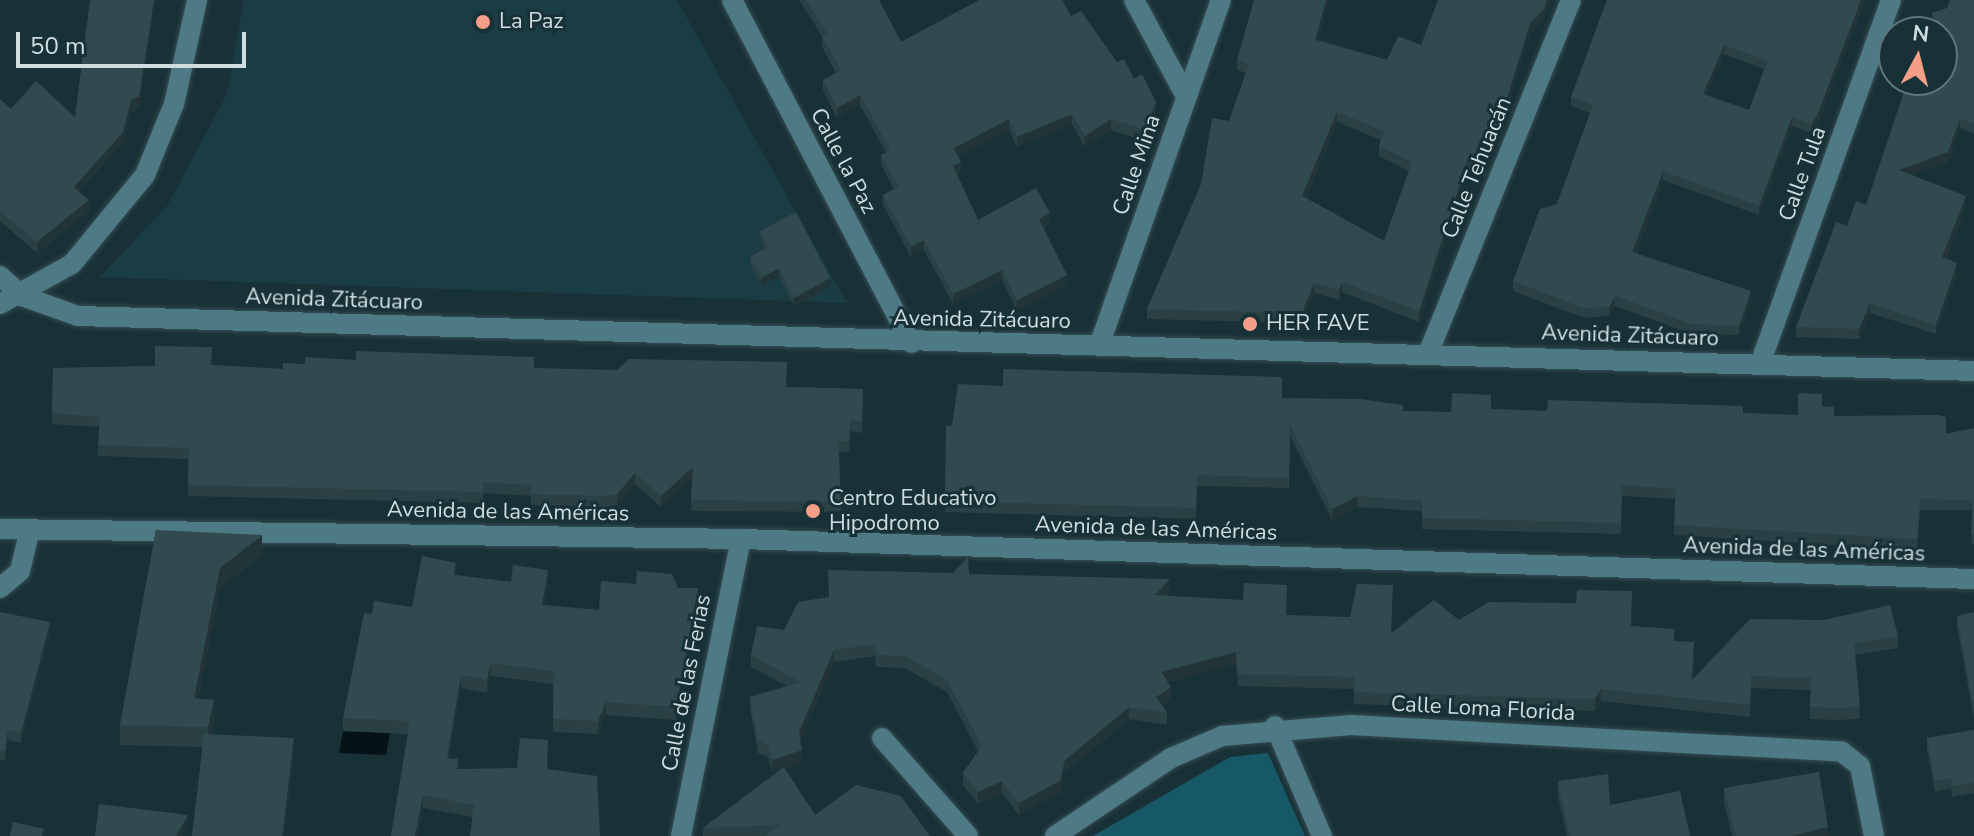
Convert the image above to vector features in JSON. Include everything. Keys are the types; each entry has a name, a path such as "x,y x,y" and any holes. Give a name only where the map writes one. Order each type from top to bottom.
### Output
{"street":[{"path":"0,304 22,296 72,264 145,175 174,104 197,0"},
{"name":"Calle la Paz","path":"732,0 911,343"},
{"path":"1134,0 1186,96"},
{"name":"Calle Mina","path":"1099,346 1221,0"},
{"name":"Calle Tehuacán","path":"1428,354 1571,0"},
{"name":"Calle Tula","path":"1760,364 1891,0"},
{"name":"Avenida Zitácuaro","path":"0,276 22,296 78,316 911,343 1428,354 1974,371"},
{"name":"Avenida de las Américas","path":"0,529 741,539 1974,579"},
{"path":"0,588 20,571 30,529"},
{"name":"Calle de las Ferias","path":"681,836 741,539"},
{"path":"1275,726 1322,836"},
{"name":"Calle Loma Florida","path":"1055,836 1171,758 1222,736 1275,726 1842,752 1860,766 1874,836"},
{"path":"882,738 968,836"}],"shaded area":[{"path":"244,0 677,0 847,303 100,277 167,206 227,94"},
{"path":"343,731 390,733 386,755 339,753"},
{"path":"1268,753 1305,836 1093,836 1230,757"}],"building":[{"path":"90,0 154,0 139,97 131,100 123,132 74,187 89,200 37,242 0,211 0,99 11,109 36,81 75,117"},
{"path":"806,0 879,0 901,42 979,0 1062,0 1071,16 1081,11 1117,62 1124,59 1134,79 1142,74 1156,102 1145,130 1111,119 1085,136 1072,114 1017,137 1009,119 954,148 961,162 953,166 978,220 1036,188 1050,213 1039,219 1067,275 1017,300 1002,270 953,294 924,240 911,247 883,195 899,187 881,155 890,150 860,95 837,108 823,80 841,70 822,36 827,33"},
{"path":"1254,0 1326,0 1315,40 1387,60 1398,36 1421,45 1438,0 1547,0 1544,9 1530,23 1486,166 1468,159 1419,311 1342,282 1339,290 1314,283 1302,313 1147,309 1201,184 1212,118 1229,121 1249,64 1237,60","holes":["1337,112 1384,131 1379,146 1412,162 1384,241 1302,196"]},
{"path":"1607,0 1861,0 1819,111 1812,124 1792,117 1759,206 1663,171 1632,252 1751,291 1739,326 1692,324 1615,296 1609,307 1584,308 1513,281 1540,209 1557,204 1593,105 1571,97","holes":["1724,45 1768,61 1749,110 1703,94"]},
{"path":"1950,0 1974,0 1974,124 1960,119 1948,152 1899,170 1966,196 1942,257 1957,263 1936,325 1870,303 1859,329 1796,327 1836,222 1847,226 1856,201 1866,205 1903,96 1958,96 1958,16 1933,16 1932,13 1947,8"},
{"path":"796,212 830,278 794,298 779,268 761,278 750,257 768,247 760,231"},
{"path":"155,346 212,347 211,365 283,369 283,363 305,364 305,357 356,360 356,351 534,357 534,368 617,370 629,359 787,362 786,387 863,389 862,422 850,420 849,441 838,441 841,502 691,500 693,467 661,496 635,473 617,494 604,496 531,494 531,485 483,482 483,492 188,485 189,448 98,445 100,417 52,413 53,368 155,366"},
{"path":"1003,369 1282,377 1282,398 1360,399 1403,405 1403,411 1451,412 1452,393 1491,395 1491,409 1547,411 1548,400 1743,406 1743,413 1798,415 1798,393 1822,394 1822,406 1834,407 1834,416 1939,415 1946,417 1946,434 1974,428 1974,534 1971,533 1973,500 1920,499 1917,539 1674,525 1676,489 1622,485 1621,523 1422,518 1422,501 1357,496 1332,509 1290,425 1289,478 1197,475 1196,508 945,501 946,426 952,426 958,384 1003,386"},
{"path":"156,530 262,535 220,568 194,698 214,700 208,727 120,725"},
{"path":"422,556 456,563 454,575 511,582 513,565 548,570 542,605 599,610 601,581 636,584 637,571 672,574 678,588 698,588 676,707 606,702 598,721 553,719 554,671 490,663 487,680 461,675 447,758 458,759 457,769 517,768 520,738 548,740 547,769 597,776 600,836 470,836 474,805 423,795 415,836 391,836 410,721 343,718 364,613 372,614 374,601 412,607"},
{"path":"968,557 969,574 1170,579 1155,595 1243,600 1244,583 1287,585 1286,615 1350,617 1357,584 1393,585 1391,633 1434,600 1459,620 1489,602 1576,603 1577,590 1632,591 1631,626 1674,629 1674,641 1694,642 1691,681 1750,619 1824,620 1890,605 1898,636 1854,643 1860,707 1836,708 1810,707 1811,678 1751,676 1750,705 1601,689 1595,699 1354,692 1354,677 1238,674 1236,652 1161,672 1171,687 1156,697 1167,713 1129,707 1065,760 1060,781 1019,803 1002,781 978,792 963,773 982,746 947,680 905,656 876,655 875,644 834,650 799,732 802,750 772,760 768,745 758,741 750,697 801,682 751,655 757,626 784,630 798,602 829,597 828,570 953,573"},
{"path":"0,612 50,622 21,733 8,730 5,751 0,750"},
{"path":"1974,612 1974,709 1957,616"},
{"path":"1974,730 1974,783 1952,786 1951,778 1935,781 1927,738"},
{"path":"204,734 294,738 282,836 192,836"},
{"path":"784,767 815,815 856,785 901,796 930,836 765,836 781,825 703,828"},
{"path":"1819,772 1828,827 1791,836 1736,836 1724,788"},
{"path":"1608,774 1610,805 1680,791 1690,836 1570,836 1558,781"},
{"path":"99,804 188,815 176,836 95,836"},
{"path":"13,822 44,829 42,836 10,836"}],"place":[{"name":"La Paz","path":"483,22"},
{"name":"HER FAVE","path":"1250,324"},
{"name":"Centro Educativo Hipodromo","path":"813,511"}]}
